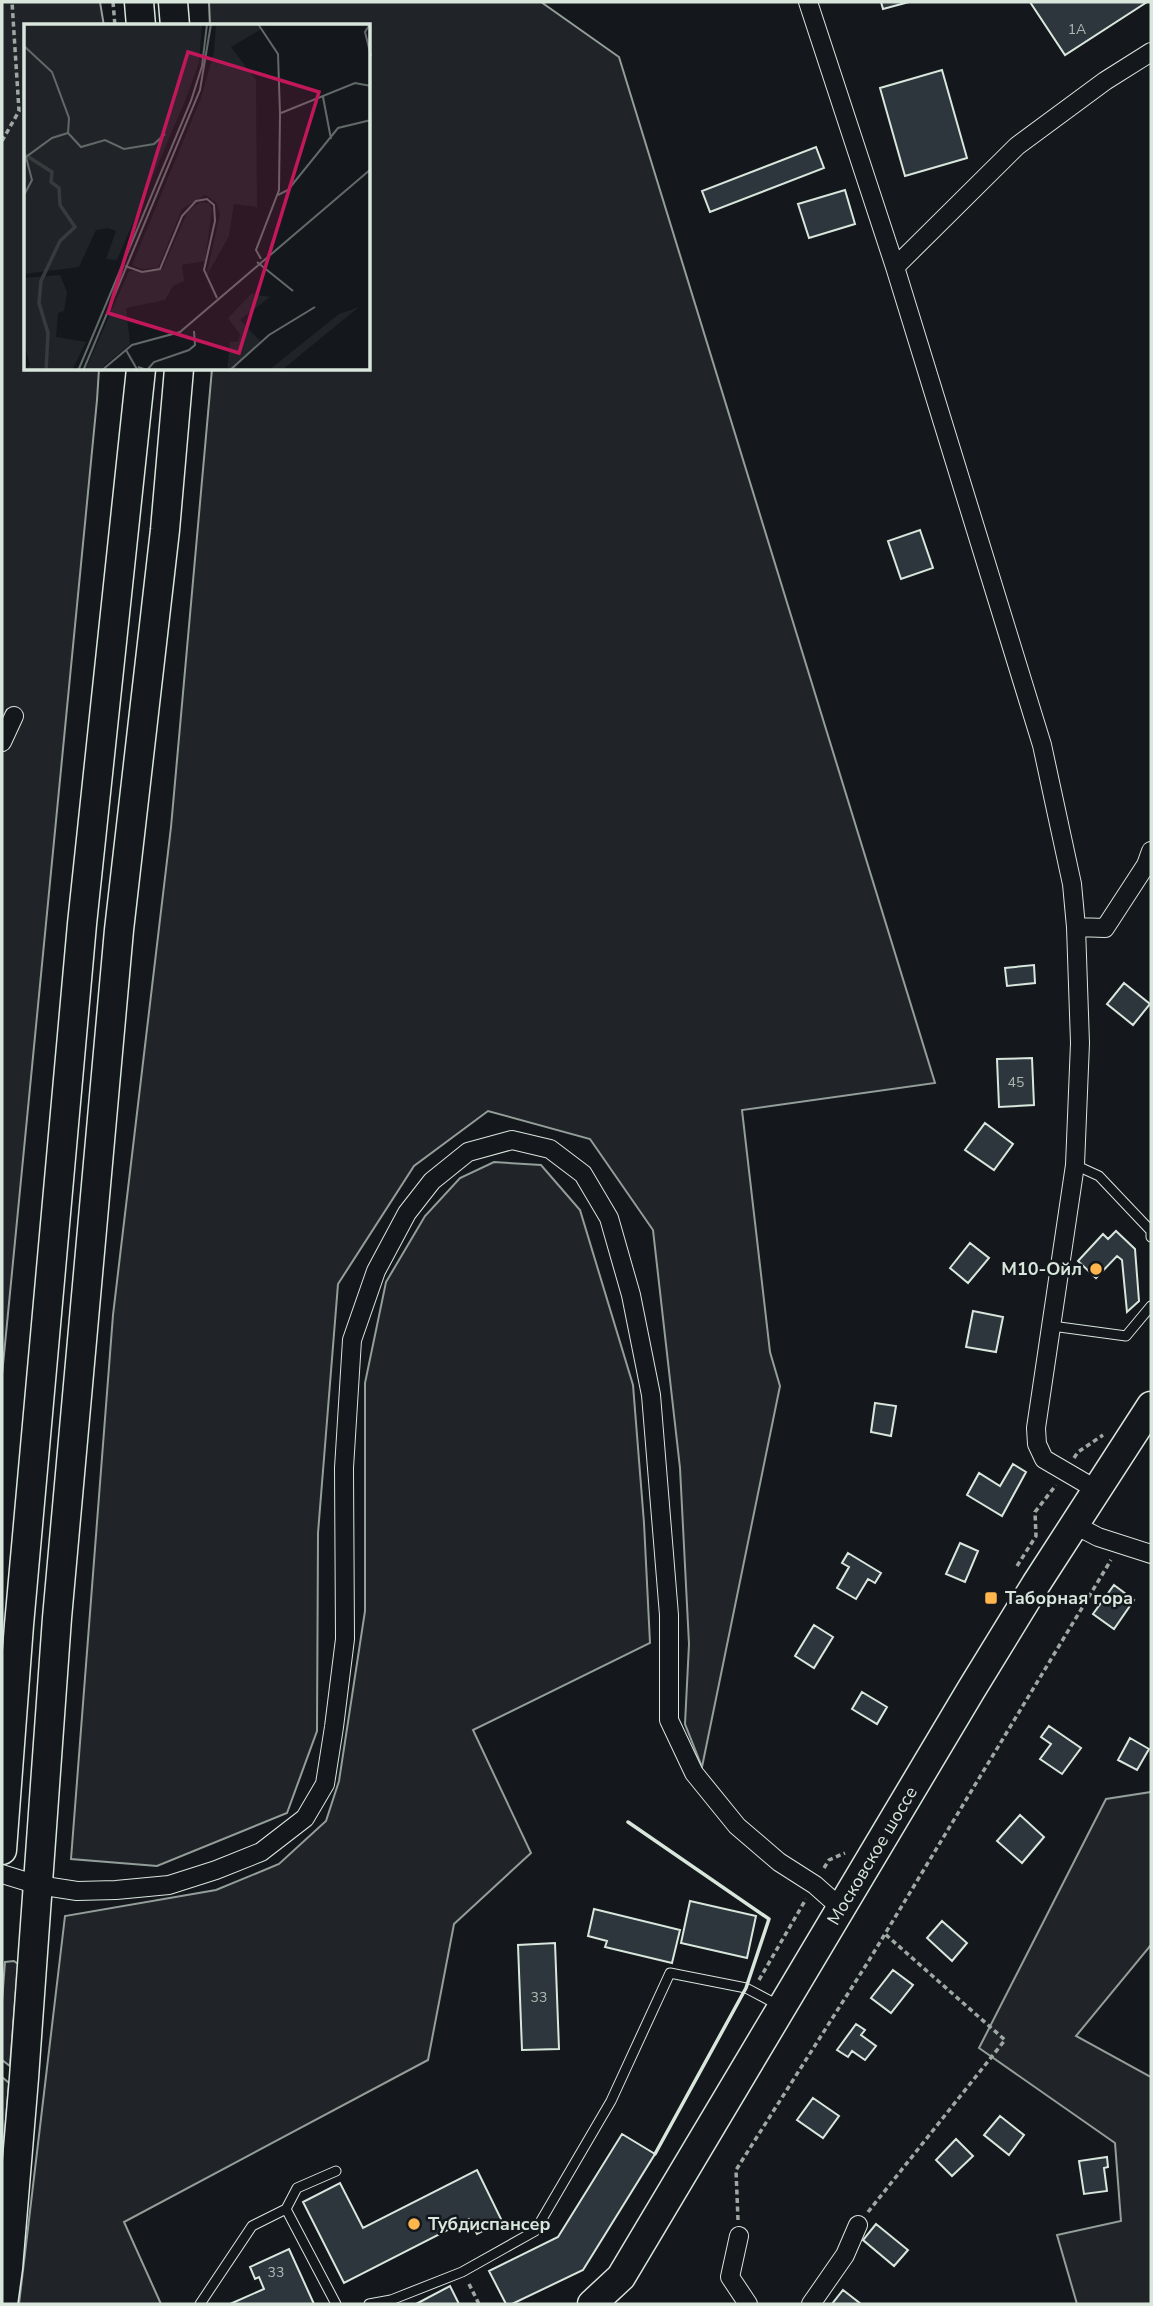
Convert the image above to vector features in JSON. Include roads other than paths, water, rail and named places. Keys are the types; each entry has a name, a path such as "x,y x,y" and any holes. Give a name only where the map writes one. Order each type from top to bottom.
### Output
{"main road":[{"path":"139,2 141,24"},
{"path":"173,2 175,24"},
{"path":"2,1850 21,1598 80,951 141,371"},
{"path":"3,2304 23,2092 57,1618 119,930 165,530 179,371"},
{"name":"Московское шоссе","path":"592,2304 621,2277 978,1678 1151,1406"}],"street":[{"path":"808,2 895,267 1042,745 1072,884 1080,1043 1075,1165 1036,1428 1037,1444 1045,1459 1097,1490"},
{"path":"895,267 1017,146 1105,81 1151,52"},
{"path":"2,742 14,716"},
{"path":"1076,927 1105,928 1146,865 1151,851"},
{"path":"2,1874 38,1885 77,1891 169,1885 261,1852 305,1818 324,1784 345,1639 344,1468 352,1340 376,1271 407,1213 432,1181 468,1152 512,1140 550,1149 583,1174 609,1218 631,1295 651,1395 668,1615 670,1720 694,1773 737,1826 779,1862 814,1885 842,1909"},
{"path":"1075,1525 1098,1537 1151,1554"},
{"path":"811,2304 845,2255 858,2225"},
{"path":"739,2236 730,2277 748,2304"}],"lane":[{"path":"1075,1165 1099,1176 1151,1231 1151,1237"},
{"path":"1052,1326 1126,1336 1151,1306"},
{"path":"369,2304 391,2300 462,2272 535,2231 611,2101 670,1973 746,1988 782,2008"},
{"path":"200,2304 252,2226 286,2209 297,2188 336,2171"},
{"path":"286,2209 336,2304"}],"place":[{"name":"М10-Ойл","path":"1096,1269"},
{"name":"Таборная гора","path":"991,1598"},
{"name":"Тубдиспансер","path":"414,2224"}]}
